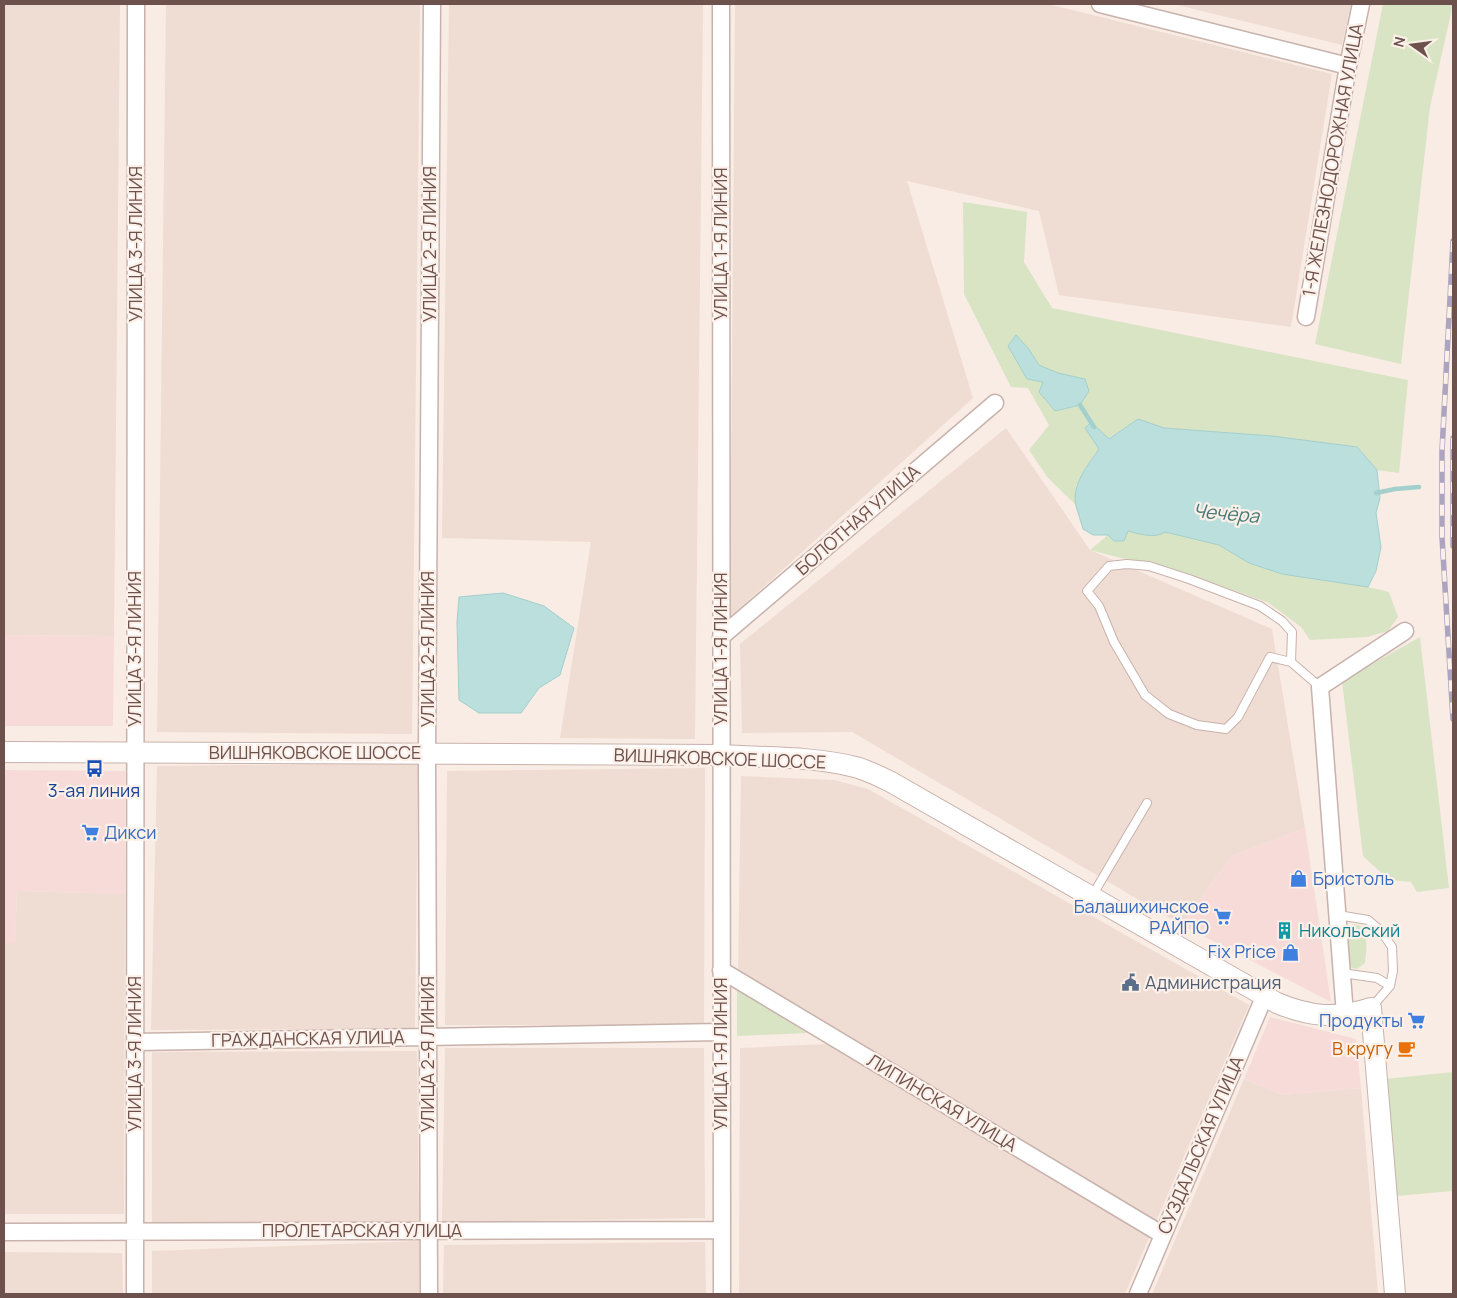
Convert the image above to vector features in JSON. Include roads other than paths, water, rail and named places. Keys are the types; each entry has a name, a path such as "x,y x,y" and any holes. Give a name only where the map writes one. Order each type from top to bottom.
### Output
{"street":[{"name":"УЛИЦА 3-Я ЛИНИЯ","path":"135,1294 136,4"},
{"name":"УЛИЦА 2-Я ЛИНИЯ","path":"429,1294 427,754 432,4"},
{"name":"УЛИЦА 1-Я ЛИНИЯ","path":"721,4 722,1294"},
{"path":"1100,4 1348,66"},
{"name":"1-Я ЖЕЛЕЗНОДОРОЖНАЯ УЛИЦА","path":"1306,317 1348,66 1361,4"},
{"name":"БОЛОТНАЯ УЛИЦА","path":"721,637 995,403"},
{"path":"1344,1015 1320,687 1405,631"},
{"name":"ВИШНЯКОВСКОЕ ШОССЕ","path":"4,752 721,755 819,760 857,768 890,782 1284,1006 1308,1013 1324,1015 1344,1015 1371,1008"},
{"name":"ЛИПИНСКАЯ УЛИЦА","path":"721,970 1163,1235"},
{"name":"СУЗДАЛЬСКАЯ УЛИЦА","path":"1138,1294 1264,995"},
{"path":"1371,1008 1398,1288"},
{"name":"ГРАЖДАНСКАЯ УЛИЦА","path":"135,1042 721,1032"},
{"name":"ПРОЛЕТАРСКАЯ УЛИЦА","path":"4,1232 721,1230"}],"lane":[{"path":"1290,662 1292,632 1282,621 1260,606 1188,579 1149,566 1127,564 1109,566 1087,591 1099,606 1114,642 1145,695 1169,714 1197,724 1226,728 1238,717 1270,657 1290,662 1320,687"},
{"path":"1092,897 1147,803"},
{"path":"1338,915 1368,920 1381,932 1392,947 1393,971 1390,986 1371,1008"},
{"path":"1342,973 1377,978 1390,986"}],"water":[{"path":"1016,335 1028,348 1039,365 1058,373 1085,379 1089,391 1080,405 1055,411 1039,392 1043,382 1027,379 1008,346"},
{"path":"1138,419 1164,428 1272,436 1357,447 1377,470 1380,498 1376,513 1381,547 1376,571 1368,587 1282,574 1249,563 1219,545 1165,532 1152,536 1128,531 1124,541 1114,541 1108,535 1093,535 1083,529 1076,506 1076,490 1078,483 1099,449 1085,428 1091,422 1109,439"},
{"path":"503,593 544,606 574,628 560,675 539,688 521,713 479,713 459,700 457,622 459,597"}],"waterway":[{"name":"Чечёра","path":"1080,405 1094,427"},
{"name":"Чечёра","path":"1376,493 1419,487"}],"railway":[{"path":"1453,241 1442,451 1442,537 1453,719"},
{"path":"1453,438 1453,546"}],"place":[{"name":"3-ая линия","path":"94,768"},
{"name":"Дикси","path":"90,833"},
{"name":"Бристоль","path":"1299,879"},
{"name":"Балашихинское РАЙПО","path":"1223,917"},
{"name":"Никольский","path":"1285,931"},
{"name":"Fix Price","path":"1290,952"},
{"name":"Администрация","path":"1131,983"},
{"name":"Продукты","path":"1417,1021"},
{"name":"В кругу","path":"1407,1049"}]}
